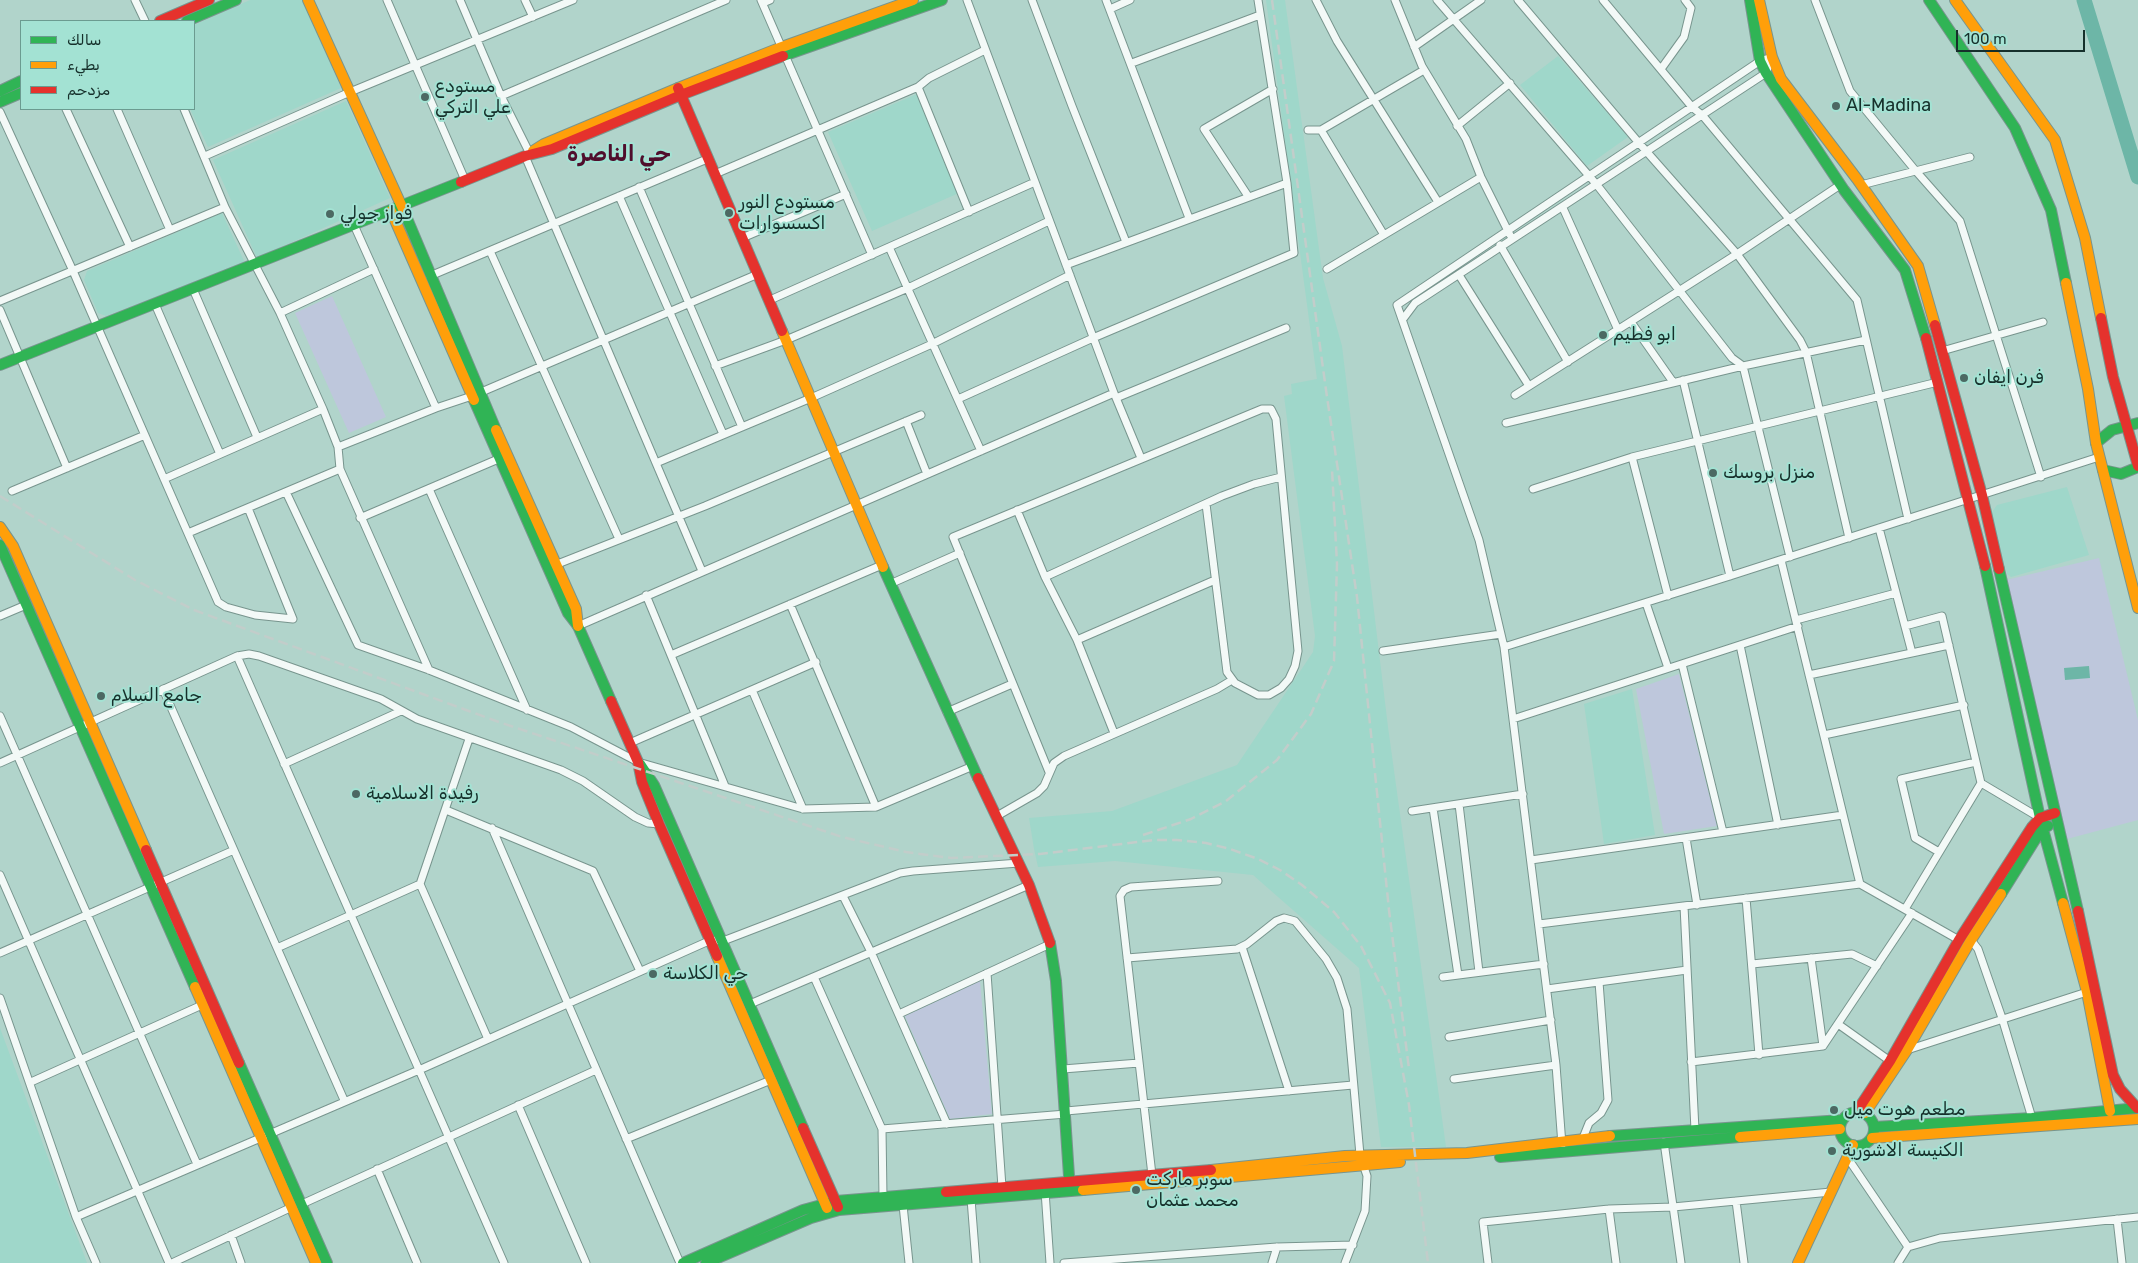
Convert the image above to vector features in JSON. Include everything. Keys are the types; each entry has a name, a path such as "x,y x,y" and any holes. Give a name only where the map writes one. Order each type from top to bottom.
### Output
{"main road":[{"path":"162,20 209,0"},
{"path":"189,20 236,0"},
{"path":"308,0 402,206 476,394"},
{"path":"0,365 391,211 528,155 544,144 913,0"},
{"path":"783,51 942,0"},
{"path":"1750,0 1760,61 1766,73 1840,185 1905,270 1938,382 1968,499 2042,823 2092,991 2114,1076 2120,1089 2137,1108"},
{"path":"1759,0 1772,57 1781,79 1862,186 1918,266 1982,495 2056,818 2092,991 2110,1111"},
{"path":"1929,0 2016,128 2051,210 2088,389 2099,457 2138,608"},
{"path":"1955,0 2055,140 2085,238 2112,377 2133,424 2138,466 2121,474 2103,470"},
{"path":"0,90 20,81"},
{"path":"679,92 770,300 890,584 947,712 1029,885 1050,944 1055,968 1070,1186"},
{"path":"0,102 20,93"},
{"path":"391,211 476,394 568,613 578,626 630,743 638,762 642,782 659,824 712,940 827,1207"},
{"path":"2096,443 2112,430 2133,424"},
{"path":"503,457 578,613 578,626"},
{"path":"0,527 13,546 91,723 202,1005 266,1134"},
{"path":"0,545 80,728 156,885 266,1134 297,1206 316,1263"},
{"path":"638,762 654,785 838,1205"},
{"path":"1861,1112 1959,940 2042,823 2056,818"},
{"path":"1861,1112 1907,1050 2042,823"},
{"path":"1873,1133 1871,1119 1861,1112 1848,1114 1841,1125 1842,1138 1853,1145 1862,1145 1873,1133 2137,1108"},
{"path":"1873,1133 2138,1119"},
{"path":"1562,1146 1583,1138 1695,1130 1841,1125"},
{"path":"1070,1186 1152,1175 1562,1146 1664,1142 1841,1125"},
{"path":"1798,1263 1853,1145"},
{"path":"838,1205 904,1204 971,1199 1045,1188 1362,1160"},
{"path":"681,1263 803,1210 883,1197 1002,1187 1045,1188"},
{"path":"297,1206 328,1263"},
{"path":"706,1263 827,1207"}],"street":[{"path":"135,0 145,20"},
{"path":"387,0 465,180"},
{"path":"460,0 528,155 554,224 702,571"},
{"path":"525,0 532,17"},
{"path":"205,156 350,92 573,0"},
{"path":"501,96 726,0"},
{"path":"967,0 1115,396 1141,458"},
{"path":"1032,0 1126,242"},
{"path":"1106,0 1132,64 1189,218"},
{"path":"1110,9 1130,0"},
{"path":"958,399 1094,338 1294,254 1287,183 1258,0"},
{"path":"1316,0 1337,41 1438,202"},
{"path":"1395,0 1424,70 1466,139 1481,177 1513,240"},
{"path":"1437,0 1597,185 1732,358 1743,366 1790,557"},
{"path":"1414,47 1481,0"},
{"path":"1518,0 1639,143 1737,254 1800,340 1806,352 1849,538"},
{"path":"1603,0 1857,300 1908,519"},
{"path":"1661,69 1684,37 1691,8 1685,0"},
{"path":"1816,0 1850,91 1960,221 2041,477"},
{"path":"765,1 783,51 872,254"},
{"path":"1132,64 1260,15"},
{"path":"715,174 918,87 929,78 985,50"},
{"path":"1562,1146 1551,1020 1504,647 1479,540 1404,319 1397,305 1760,61 1772,57"},
{"path":"1404,319 1415,303 1563,208 1766,73 1772,57"},
{"path":"1308,130 1321,130 1424,70"},
{"path":"1457,126 1510,83"},
{"path":"918,87 969,212"},
{"path":"1248,196 1204,129 1273,89"},
{"path":"66,110 130,247"},
{"path":"116,110 170,230"},
{"path":"184,110 225,207 280,313 322,409 338,447 340,469 360,518 429,670"},
{"path":"0,112 73,270 218,602 226,607 255,615 294,619 248,508"},
{"path":"1321,130 1384,235"},
{"path":"1862,186 1915,170 1970,157"},
{"path":"430,276 707,158"},
{"path":"1327,268 1481,177"},
{"path":"770,300 1035,182"},
{"path":"1066,265 1287,183"},
{"path":"1515,395 1790,220 1840,185"},
{"path":"639,187 742,426"},
{"path":"742,238 846,194"},
{"path":"619,196 723,434"},
{"path":"0,301 225,207"},
{"path":"1563,208 1618,330"},
{"path":"715,366 786,340 908,288 1049,222"},
{"path":"354,225 436,408"},
{"path":"1496,239 1568,362"},
{"path":"889,247 981,451"},
{"path":"490,250 619,539"},
{"path":"280,313 374,269"},
{"path":"338,447 476,394 758,274"},
{"path":"656,463 811,398 932,344 1070,275"},
{"path":"1459,275 1529,386"},
{"path":"193,288 257,437"},
{"path":"154,304 220,454"},
{"path":"0,310 67,468"},
{"path":"1631,322 1673,382"},
{"path":"1942,351 2043,322"},
{"path":"578,626 981,451 1286,328"},
{"path":"1506,422 1743,366 1866,340"},
{"path":"1683,380 1730,576"},
{"path":"1533,489 1632,458 1938,382"},
{"path":"1049,772 953,537 1141,458 1268,408 1274,411 1298,644 1297,658 1292,674 1285,684 1269,696 1258,696 1232,680 1227,672 1206,504"},
{"path":"164,479 322,409"},
{"path":"556,565 705,506 921,415"},
{"path":"906,421 927,474"},
{"path":"12,491 145,435"},
{"path":"360,518 503,457"},
{"path":"1504,647 1782,560 2099,457"},
{"path":"1632,458 1668,596"},
{"path":"188,533 340,469"},
{"path":"1045,577 1246,487 1281,477"},
{"path":"429,489 527,710"},
{"path":"286,492 358,645 429,670 586,734 638,762 803,809 876,807 973,766"},
{"path":"1017,510 1045,577 1077,640 1114,733"},
{"path":"1879,528 1912,653"},
{"path":"890,584 960,553"},
{"path":"1782,560 1860,884"},
{"path":"670,655 882,565"},
{"path":"1077,640 1215,580"},
{"path":"1513,719 1740,645 1797,623 1896,593"},
{"path":"646,596 725,786"},
{"path":"1646,602 1668,668"},
{"path":"790,604 876,807"},
{"path":"0,616 26,605"},
{"path":"1905,626 1942,616 1981,783 2042,823"},
{"path":"1383,651 1501,634"},
{"path":"1740,645 1778,825"},
{"path":"1809,675 1949,645"},
{"path":"0,763 237,656 249,654 381,699 416,719 569,773 635,817 648,823 659,824"},
{"path":"237,656 504,1263"},
{"path":"630,743 816,662"},
{"path":"1682,664 1723,832"},
{"path":"997,816 1038,793 1044,786 1054,763 1064,756 1217,689 1232,680"},
{"path":"947,712 1012,684"},
{"path":"163,689 344,1100"},
{"path":"752,690 803,809"},
{"path":"1824,735 1964,705"},
{"path":"284,764 401,711"},
{"path":"0,716 197,1164"},
{"path":"469,739 420,884 488,1039"},
{"path":"1939,852 1915,838 1901,779 1976,762"},
{"path":"1905,910 1981,783"},
{"path":"1412,811 1523,794"},
{"path":"1459,804 1479,972"},
{"path":"1433,808 1458,975"},
{"path":"446,810 593,871 640,971"},
{"path":"1531,860 1843,816"},
{"path":"492,828 567,1005 681,1263"},
{"path":"1686,838 1697,905"},
{"path":"0,953 234,850"},
{"path":"76,1216 344,1100 419,1070 712,940 723,942 906,872 1019,863"},
{"path":"0,876 170,1263 596,1070"},
{"path":"1152,1175 1120,896 1124,890 1131,888 1218,881"},
{"path":"277,948 420,884"},
{"path":"1539,924 1860,884 1959,940"},
{"path":"750,1004 1029,885"},
{"path":"843,896 871,952 947,1124"},
{"path":"1746,898 1759,1055"},
{"path":"1684,906 1695,1130"},
{"path":"1691,1062 1823,1046 1912,913"},
{"path":"1127,958 1226,951 1242,947 1276,921 1288,918 1295,921 1326,959 1337,978 1346,1004 1362,1160 1367,1176 1366,1200 1362,1223 1345,1263"},
{"path":"1971,940 1978,949 2002,1018 2032,1118"},
{"path":"899,1014 1050,944"},
{"path":"1242,947 1289,1091"},
{"path":"1752,964 1852,954 1877,966"},
{"path":"1811,958 1823,1046"},
{"path":"1443,977 1544,964"},
{"path":"1547,989 1687,970"},
{"path":"987,972 999,1120 1002,1187"},
{"path":"814,977 882,1129 883,1197"},
{"path":"1583,1138 1589,1123 1601,1113 1608,1100 1599,982"},
{"path":"1907,1050 2002,1018 2092,991"},
{"path":"0,998 31,1082 76,1216 96,1263"},
{"path":"31,1082 202,1005"},
{"path":"1449,1037 1551,1020"},
{"path":"1838,1024 1890,1061"},
{"path":"1063,1069 1139,1063"},
{"path":"1454,1079 1556,1065"},
{"path":"626,1139 771,1080"},
{"path":"882,1129 999,1120 1144,1104 1353,1085"},
{"path":"518,1105 586,1263"},
{"path":"1664,1142 1681,1263"},
{"path":"1848,1157 1908,1246"},
{"path":"377,1169 417,1263"},
{"path":"1045,1188 1050,1263"},
{"path":"1488,1263 1483,1222 1609,1208 1673,1207 1831,1192"},
{"path":"971,1199 976,1263"},
{"path":"1736,1201 1744,1263"},
{"path":"904,1204 909,1263"},
{"path":"1609,1208 1616,1263"},
{"path":"1900,1262 1908,1246 1940,1238 2138,1217"},
{"path":"2117,1219 2122,1263"},
{"path":"231,1235 242,1263"},
{"path":"1064,1263 1277,1247 1353,1245"},
{"path":"1272,1263 1277,1247"}],"shaded area":[{"path":"250,0 302,0 341,88 208,147 190,110 195,110 195,25"},
{"path":"1266,0 1285,0 1323,278 1342,346 1388,727 1446,1147 1381,1147 1359,968 1253,875 1115,861 1038,867 1029,818 1112,811 1237,765 1313,652 1315,636 1284,396 1292,394 1291,384 1317,379"},
{"path":"1558,56 1628,137 1587,166 1520,85"},
{"path":"917,94 959,193 872,231 828,132"},
{"path":"346,101 390,198 257,258 213,160"},
{"path":"222,213 245,263 106,316 98,313 84,280 87,271"},
{"path":"332,296 386,417 349,433 295,313"},
{"path":"2067,487 2089,555 2011,577 2007,574 1992,512 1997,505"},
{"path":"2099,558 2138,720 2138,820 2067,839 2006,580"},
{"path":"2089,666 2090,678 2065,680 2064,668"},
{"path":"1679,674 1717,826 1664,834 1636,689"},
{"path":"1632,689 1655,835 1604,844 1584,704"},
{"path":"980,981 992,1114 950,1119 905,1016"},
{"path":"0,1028 87,1263 0,1263"}],"waterway":[{"path":"2084,0 2138,177"}],"railway":[{"path":"1272,0 1327,397 1357,597 1389,910 1409,1069"},
{"path":"1143,835 1191,819 1226,801 1277,760 1311,714 1334,661 1337,564 1332,469"},
{"path":"0,496 135,580 194,610 496,721 842,837 906,852 951,858 1040,854 1154,840 1177,840 1206,843 1230,849 1258,859 1280,870 1302,885 1334,912 1361,946 1390,1003 1409,1105 1428,1263"}],"traffic: fast":[{"path":"189,20 236,0"},
{"path":"783,56 942,0"},
{"path":"1750,0 1760,61 1766,73 1844,190 1905,270 1926,338"},
{"path":"1929,0 2015,128 2051,210 2066,283"},
{"path":"0,91 20,81"},
{"path":"0,102 20,93"},
{"path":"0,365 461,182"},
{"path":"403,209 496,430"},
{"path":"474,400 568,613 578,626 611,701"},
{"path":"2096,443 2112,430 2138,423"},
{"path":"2103,470 2121,474 2138,467"},
{"path":"0,545 195,987"},
{"path":"1985,566 2040,818 2063,903"},
{"path":"883,567 978,778"},
{"path":"1999,569 2078,911"},
{"path":"640,764 654,785 803,1128"},
{"path":"2001,894 2043,827 2048,826"},
{"path":"1050,943 1056,981 1070,1191"},
{"path":"239,1063 327,1263"},
{"path":"1874,1127 2032,1118 2138,1108"},
{"path":"1857,1112 1864,1113 1869,1117 1873,1122 1874,1129 1873,1136 1869,1141 1864,1145 1857,1146 1850,1145 1845,1141 1841,1136 1840,1129 1841,1122 1845,1117 1850,1113 1857,1112"},
{"path":"1610,1136 1842,1120"},
{"path":"1500,1157 1740,1137"},
{"path":"706,1263 811,1218 839,1210 1083,1190"},
{"path":"683,1263 803,1210 836,1201 946,1192"}],"traffic: slow":[{"path":"308,0 403,209"},
{"path":"533,151 544,144 678,88 782,47 913,0"},
{"path":"1759,0 1772,57 1781,79 1857,179 1918,266 1935,325"},
{"path":"1955,0 2055,140 2085,238 2101,318"},
{"path":"391,211 474,400"},
{"path":"2066,283 2088,389 2096,443 2138,608"},
{"path":"782,331 883,567"},
{"path":"496,430 576,609 578,626"},
{"path":"0,527 13,546 146,850"},
{"path":"1865,1113 1907,1050 1971,940 2001,894"},
{"path":"2063,903 2087,992 2110,1111"},
{"path":"717,956 827,1208"},
{"path":"195,987 316,1263"},
{"path":"1872,1138 2138,1119"},
{"path":"1740,1137 1840,1129"},
{"path":"1211,1170 1345,1156 1467,1153 1610,1136"},
{"path":"1798,1263 1853,1145"},
{"path":"1083,1190 1400,1162"}],"traffic: jam":[{"path":"162,20 209,0"},
{"path":"461,182 525,156 552,149 681,95 783,56"},
{"path":"678,88 782,331"},
{"path":"2101,318 2113,377 2138,466"},
{"path":"1935,325 1982,495 1999,569"},
{"path":"1926,338 1985,566"},
{"path":"611,701 638,762 642,782 659,824 717,956"},
{"path":"978,778 1029,885 1050,943"},
{"path":"1857,1111 1890,1061 1959,940 2032,827 2040,818 2055,813"},
{"path":"146,850 239,1063"},
{"path":"2078,911 2113,1075 2120,1089 2137,1108"},
{"path":"803,1128 838,1207"},
{"path":"946,1192 1211,1170"}],"place":[{"name":"مستودع علي التركي","path":"425,97"},
{"name":"Al-Madina","path":"1836,106"},
{"name":"مستودع النور اكسسوارات","path":"729,213"},
{"name":"فواز جولي","path":"330,214"},
{"name":"ابو فطيم","path":"1603,335"},
{"name":"فرن ايفان","path":"1964,378"},
{"name":"منزل بروسك","path":"1713,473"},
{"name":"جامع السلام","path":"101,696"},
{"name":"رفيدة الاسلامية","path":"356,794"},
{"name":"حي الكلاسة","path":"653,974"},
{"name":"مطعم هوت ميل","path":"1834,1110"},
{"name":"الكنيسة الاشورية","path":"1832,1151"},
{"name":"سوبر ماركت محمد عثمان","path":"1136,1190"}],"district":[{"name":"حي الناصرة","path":"619,155"}]}
